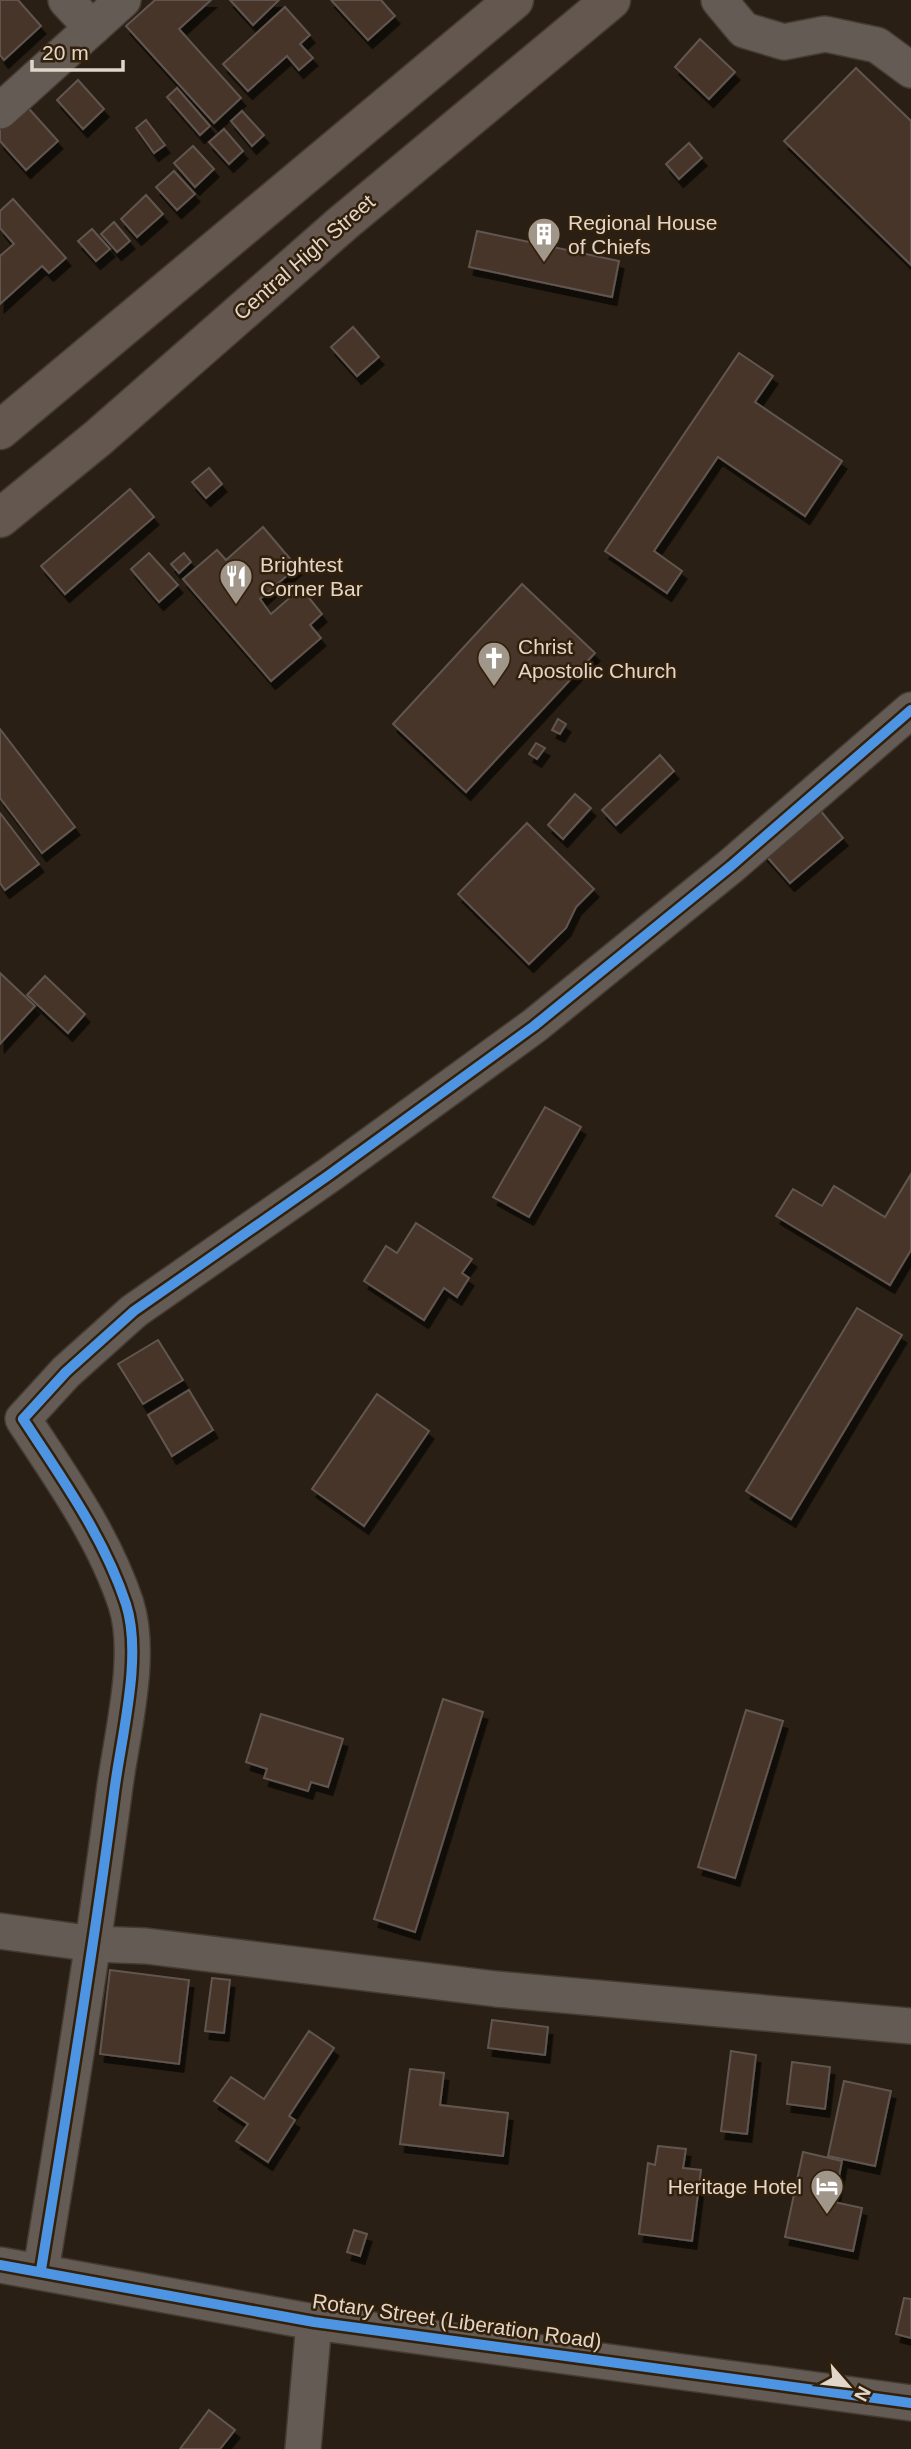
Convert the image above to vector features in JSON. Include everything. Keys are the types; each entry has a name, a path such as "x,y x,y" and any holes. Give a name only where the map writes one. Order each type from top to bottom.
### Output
{"highway":[{"path":"0,430 86,355 514,0"},
{"name":"Central High Street","path":"0,518 97,438 343,223 611,0"},
{"path":"329,156 343,223"}],"street":[{"path":"66,0 92,28"},
{"path":"0,111 123,0"},
{"path":"719,0 744,30 784,42 825,34 877,44 911,70"},
{"path":"41,2270 94,1944 132,1658 126,1605 103,1550 70,1490 12,1419 134,1311 329,1175 534,1026 731,866 911,710"},
{"path":"0,1931 496,1989 911,2026"},
{"name":"Rotary Street (Liberation Road)","path":"0,2265 41,2270 314,2322 911,2403"},
{"path":"303,2449 314,2322"}],"building":[{"path":"0,0 18,0 41,26 4,60 0,55"},
{"path":"155,0 211,0 179,29 241,98 214,123 126,26"},
{"path":"230,0 279,0 253,25"},
{"path":"331,0 381,0 395,16 368,40"},
{"path":"285,7 310,35 300,44 313,58 299,70 287,56 248,91 223,64"},
{"path":"700,39 735,72 709,99 675,67"},
{"path":"856,68 911,121 911,265 784,141"},
{"path":"78,80 104,109 83,129 57,100"},
{"path":"177,88 210,126 200,135 167,97"},
{"path":"22,101 58,141 26,170 0,141 0,122"},
{"path":"242,111 264,135 252,146 231,121"},
{"path":"146,120 165,145 154,153 136,128"},
{"path":"224,129 243,151 229,164 209,142"},
{"path":"689,143 702,158 679,179 666,164"},
{"path":"193,146 214,169 195,187 174,163"},
{"path":"174,171 195,194 177,210 156,187"},
{"path":"146,195 163,214 137,237 121,219"},
{"path":"13,199 66,258 49,273 42,266 0,304 0,256 14,244 0,228 0,211"},
{"path":"114,222 130,241 117,252 101,234"},
{"path":"92,229 110,249 96,261 78,241"},
{"name":"Regional House of Chiefs","path":"477,231 619,261 612,297 469,267"},
{"path":"353,327 379,357 357,376 331,347"},
{"path":"739,353 773,376 755,402 842,461 805,516 718,457 654,551 682,571 667,593 605,551"},
{"path":"209,468 222,484 206,498 192,482"},
{"path":"130,489 154,517 65,594 41,566"},
{"name":"Brightest Corner Bar","path":"263,527 297,567 260,599 271,614 301,588 322,614 310,625 321,638 271,681 183,579 217,550 226,560"},
{"path":"149,553 178,585 159,602 131,569"},
{"path":"184,553 191,562 179,573 171,564"},
{"name":"Christ Apostolic Church","path":"522,584 595,653 466,792 393,724"},
{"path":"558,719 566,724 560,734 552,730"},
{"path":"0,729 75,827 42,853 0,798"},
{"path":"536,743 545,748 537,759 529,754"},
{"path":"660,755 674,771 616,825 602,810"},
{"path":"575,794 591,808 563,839 548,825"},
{"path":"815,804 843,838 790,883 761,850"},
{"path":"0,813 39,864 5,890 0,883"},
{"path":"527,823 594,889 576,907 566,928 529,964 458,894"},
{"path":"0,973 35,1006 0,1044"},
{"path":"45,976 85,1014 68,1033 27,995"},
{"path":"545,1107 581,1127 529,1217 493,1197"},
{"path":"911,1174 911,1250 890,1285 776,1216 793,1189 822,1206 834,1186 885,1217"},
{"path":"416,1223 472,1259 462,1273 469,1278 457,1297 444,1288 424,1320 364,1281 386,1246 397,1253"},
{"path":"857,1308 902,1335 791,1519 746,1491"},
{"path":"158,1340 183,1380 143,1404 118,1364"},
{"path":"189,1390 213,1430 172,1456 148,1415"},
{"path":"377,1394 429,1431 364,1526 312,1489"},
{"path":"443,1699 483,1712 415,1932 374,1919"},
{"path":"746,1710 783,1721 735,1878 698,1867"},
{"path":"261,1714 343,1739 328,1787 311,1782 308,1791 264,1778 267,1769 246,1762"},
{"path":"110,1970 189,1980 179,2064 100,2054"},
{"path":"212,1978 230,1980 224,2033 205,2031"},
{"path":"492,2020 548,2027 545,2055 488,2048"},
{"path":"309,2031 334,2048 289,2116 295,2120 268,2162 236,2141 248,2124 214,2101 231,2077 264,2099"},
{"path":"731,2051 756,2055 747,2134 721,2131"},
{"path":"792,2062 830,2067 825,2109 787,2104"},
{"path":"410,2069 444,2073 440,2105 508,2113 503,2156 400,2144"},
{"path":"844,2081 891,2091 875,2166 828,2156"},
{"path":"658,2146 686,2149 683,2168 701,2170 692,2241 639,2234 648,2163 655,2165"},
{"path":"803,2152 842,2161 834,2202 862,2208 853,2251 785,2237"},
{"path":"354,2230 367,2234 360,2256 347,2252"},
{"path":"904,2298 911,2299 911,2338 896,2334"},
{"path":"209,2410 235,2430 220,2449 180,2449"}],"cycle path":[{"path":"41,2270 129,1697 132,1648 131,1625 126,1604 106,1555 66,1485 23,1419 66,1372 134,1311 329,1175 534,1026 731,866 911,710"},
{"path":"0,2265 314,2322 911,2403"}],"place":[{"name":"Regional House of Chiefs","path":"544,264"},
{"name":"Brightest Corner Bar","path":"236,606"},
{"name":"Christ Apostolic Church","path":"494,688"},
{"name":"Heritage Hotel","path":"827,2216"}]}
